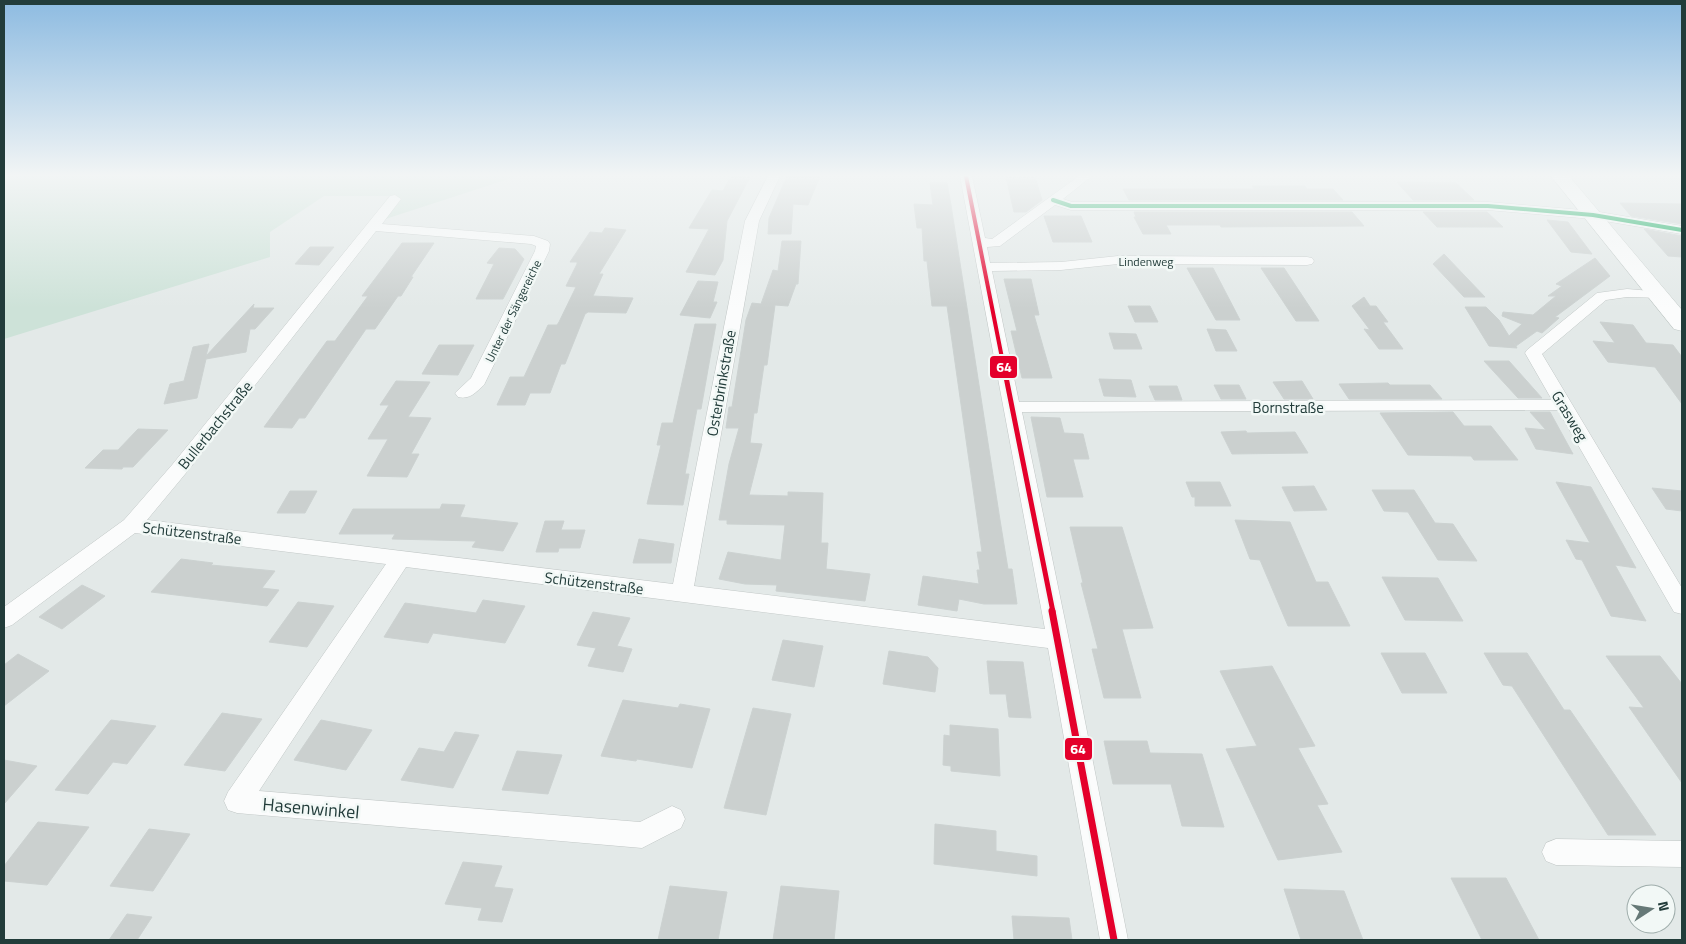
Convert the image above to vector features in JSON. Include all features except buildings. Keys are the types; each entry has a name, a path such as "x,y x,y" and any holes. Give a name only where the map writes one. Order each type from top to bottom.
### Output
{"main road":[{"path":"1596,220 1682,324"}],"street":[{"name":"Bullerbachstraße","path":"4,619 130,525 179,468 378,220"},
{"name":"Osterbrinkstraße","path":"682,594 752,220"},
{"path":"975,220 1058,640 1114,940"},
{"path":"979,242 995,243 1026,220"},
{"path":"1622,220 1682,230"},
{"name":"Unter der Sängereiche","path":"372,227 534,240 544,244 511,317 478,381 464,393"},
{"name":"Lindenweg","path":"985,267 1061,266 1118,260 1307,261"},
{"name":"Grasweg","path":"1659,295 1626,293 1602,296 1533,353 1682,606"},
{"name":"Bornstraße","path":"1012,407 1564,405"},
{"name":"Schützenstraße","path":"130,525 400,560 1058,640"},
{"name":"Hasenwinkel","path":"400,560 237,802 642,835 672,818"},
{"path":"1556,852 1682,854"}],"green space":[{"path":"4,220 288,220 270,232 270,257 4,339"},
{"path":"371,220 382,220 367,225"}],"transit line":[{"name":"64","path":"975,220 1058,640 1114,940"},
{"path":"1623,220 1682,230"}]}
